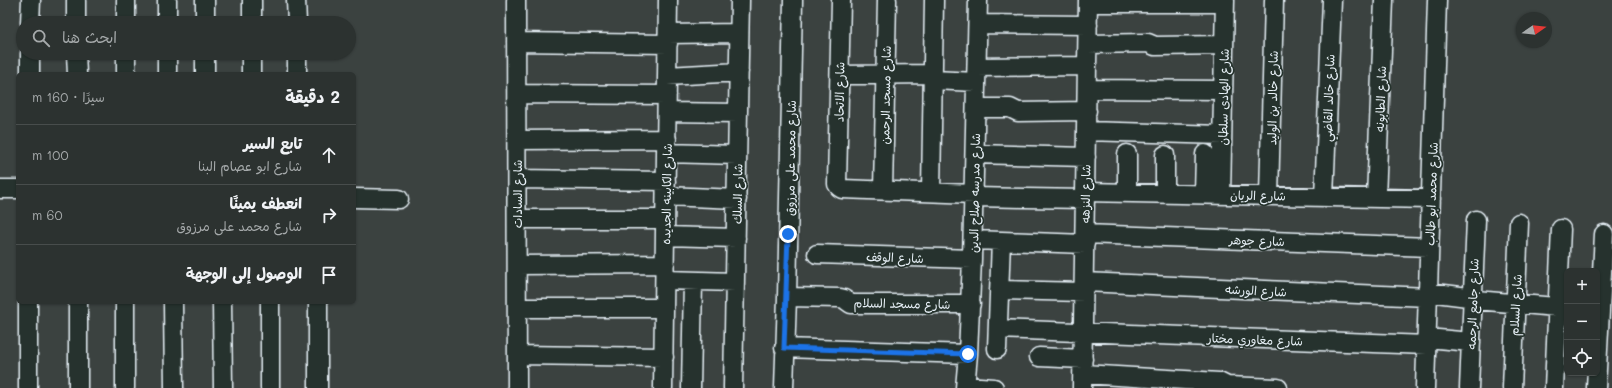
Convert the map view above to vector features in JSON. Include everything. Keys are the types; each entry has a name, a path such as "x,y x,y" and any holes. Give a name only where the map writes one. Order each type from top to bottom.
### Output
{"street":[{"path":"30,16 31,0"},
{"path":"76,0 76,16"},
{"path":"126,0 126,16"},
{"path":"167,0 167,16"},
{"path":"205,0 205,16"},
{"path":"252,0 252,16"},
{"path":"296,0 296,16"},
{"name":"شارع السادات","path":"516,0 517,388"},
{"name":"شارع الكابينه الجديده","path":"663,388 668,0"},
{"name":"شارع السلك","path":"733,388 740,0"},
{"name":"شارع محمد على مرزوق","path":"784,388 793,0"},
{"name":"شارع الاتحاد","path":"841,0 837,184 842,189 883,190"},
{"name":"شارع مسجد الرحمن","path":"883,190 886,0"},
{"path":"931,192 934,0"},
{"name":"شارع مدرسه صلاح الدين","path":"966,387 973,240 978,0"},
{"name":"شارع خالد بن الوليد","path":"1269,196 1274,0"},
{"name":"شارع خالد القاضي","path":"1324,197 1332,0"},
{"name":"شارع الطابونه","path":"1376,198 1384,0"},
{"name":"شارع محمد ابو طالب","path":"1425,388 1437,0"},
{"path":"1088,1 1225,2"},
{"name":"شارع النزهه","path":"1083,374 1088,1"},
{"name":"شارع الهادى سلطان","path":"1212,194 1222,134 1225,2"},
{"path":"978,24 1088,25"},
{"path":"516,42 668,39 739,33"},
{"path":"1088,44 1148,43 1155,46 1224,45"},
{"path":"30,60 30,72"},
{"path":"76,60 77,72"},
{"path":"126,60 126,72"},
{"path":"167,60 167,72"},
{"path":"205,60 205,72"},
{"path":"251,72 252,60"},
{"path":"297,60 297,72"},
{"path":"840,74 885,74 933,77 1087,66"},
{"path":"667,76 739,72"},
{"path":"1087,89 1223,90"},
{"path":"517,94 667,104 738,113"},
{"path":"976,108 1010,108 1018,112 1086,111"},
{"path":"1086,132 1222,134"},
{"path":"517,140 666,146 737,155"},
{"path":"975,154 1086,157"},
{"path":"1127,154 1127,193"},
{"path":"1205,154 1212,194"},
{"path":"1165,155 1165,194"},
{"path":"517,179 666,189 736,199"},
{"path":"0,189 16,189"},
{"path":"883,190 974,196 1085,195"},
{"name":"شارع الريان","path":"1085,195 1127,193 1431,199"},
{"path":"356,198 399,199"},
{"path":"517,219 665,227 736,238"},
{"name":"شارع جامع الرحمه","path":"1469,388 1476,220"},
{"name":"شارع السلام","path":"1512,388 1519,222"},
{"path":"1554,388 1562,308 1561,229"},
{"path":"1596,388 1603,312 1604,234"},
{"name":"شارع جوهر","path":"973,240 1001,241 1085,239 1429,246"},
{"path":"997,349 1001,241"},
{"name":"شارع الوقف","path":"817,254 972,259"},
{"path":"517,265 665,272 693,281 735,282"},
{"path":"691,388 693,281"},
{"name":"شارع الورشه","path":"999,290 1084,287 1468,296 1472,298 1562,308"},
{"name":"شارع مسجد السلام","path":"787,297 840,298 851,304 971,304"},
{"path":"28,304 28,388"},
{"path":"78,304 78,388"},
{"path":"125,304 125,388"},
{"path":"173,304 174,388"},
{"path":"222,304 223,388"},
{"path":"270,304 270,388"},
{"path":"318,304 318,388"},
{"path":"517,308 664,308"},
{"name":"شارع مغاوري مختار","path":"998,329 1427,342 1471,342"},
{"path":"784,348 968,354"},
{"path":"517,355 664,357"},
{"path":"1039,357 1083,374 1227,386 1278,388"},
{"path":"966,387 994,388"}],"route":[{"path":"788,234 787,297 784,348 968,354"}]}
